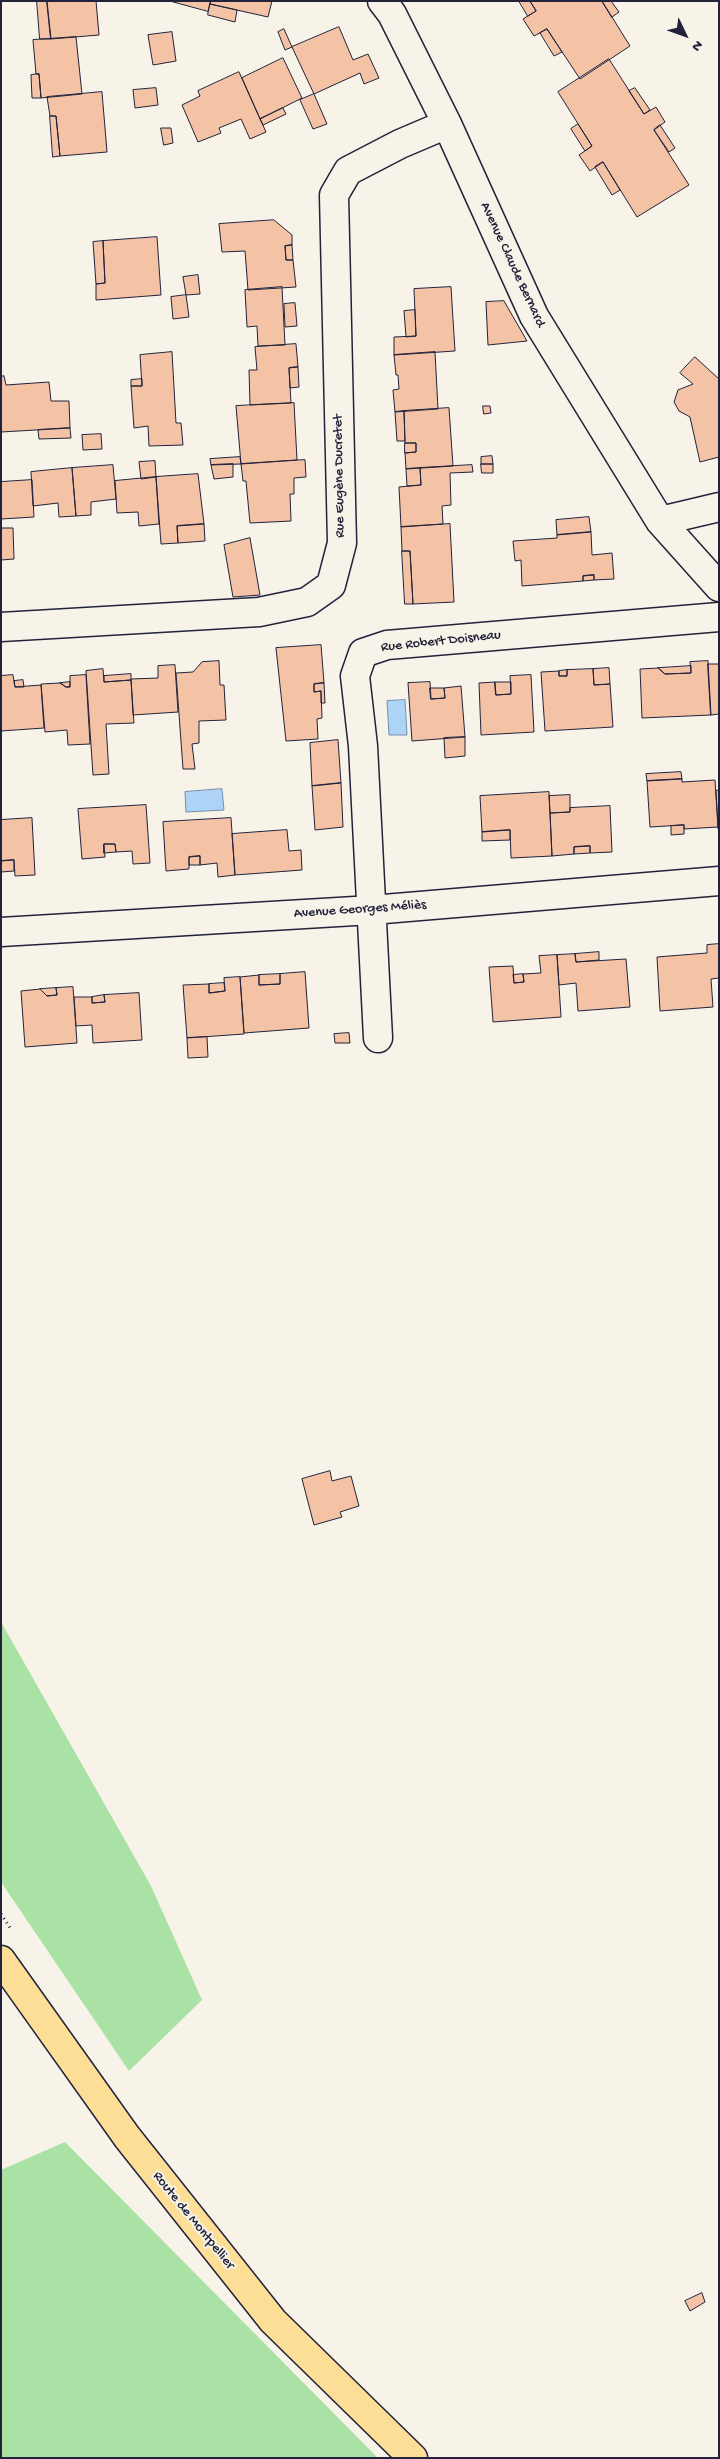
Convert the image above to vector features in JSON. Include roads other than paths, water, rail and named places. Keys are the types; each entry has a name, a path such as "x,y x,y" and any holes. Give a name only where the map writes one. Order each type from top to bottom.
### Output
{"main road":[{"name":"Route de Montpellier","path":"1,1960 127,2137 273,2321 413,2458"}],"street":[{"name":"Avenue Claude Bernard","path":"382,1 392,14 446,124 534,316 660,521 719,587"},
{"name":"Rue Eugène Ducretet","path":"1,627 259,612 307,602 331,585 342,544 334,195 348,171 400,144 446,124"},
{"path":"660,521 719,507"},
{"name":"Rue Robert Doisneau","path":"372,910 363,746 356,676 363,653 387,646 719,617"},
{"name":"Avenue Georges Méliès","path":"1,932 372,910 719,882"},
{"path":"372,910 378,1038"}],"water":[{"path":"405,700 407,735 389,735 387,701"},
{"path":"222,789 224,810 186,812 185,792"}]}
